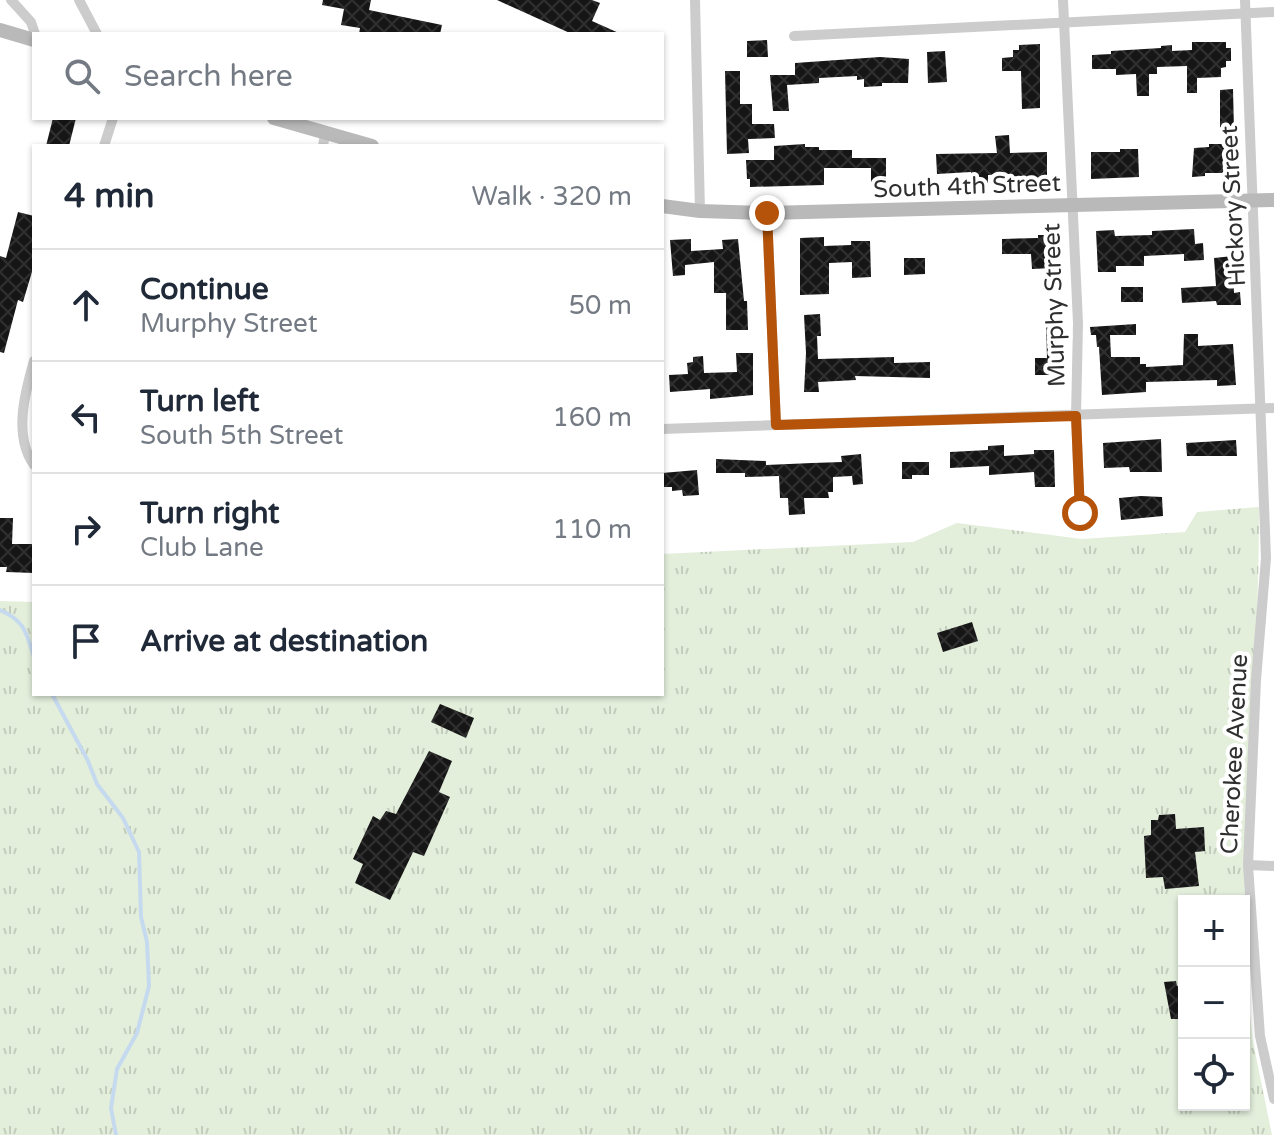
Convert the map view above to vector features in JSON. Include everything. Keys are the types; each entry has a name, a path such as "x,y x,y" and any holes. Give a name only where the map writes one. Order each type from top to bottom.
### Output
{"main road":[{"path":"0,30 32,36"},
{"path":"279,120 324,140 356,144"},
{"name":"South 4th Street","path":"664,206 767,213 1274,200"}],"street":[{"path":"11,0 31,22 34,32"},
{"path":"79,0 96,32"},
{"path":"695,0 700,211"},
{"name":"Murphy Street","path":"1063,0 1078,323 1076,416 1080,513"},
{"name":"Hickory Street","path":"1245,0 1260,409"},
{"path":"794,36 1274,12"},
{"path":"105,144 112,120"},
{"path":"767,213 776,425"},
{"path":"32,368 23,398 23,429 32,462"},
{"path":"664,429 1274,408"},
{"name":"Cherokee Avenue","path":"1260,409 1266,558 1256,680 1248,865 1260,1036 1274,1099"},
{"path":"1248,865 1274,866"}],"green space":[{"path":"1259,507 1246,895 1178,895 1178,1111 1250,1111 1250,1012 1272,1135 0,1135 0,601 32,602 32,696 664,696 664,554 913,542 957,523 1082,539 1185,532 1197,512"}],"building":[{"path":"323,0 371,0 369,10 442,25 440,32 359,32 360,28 341,25 344,9 322,5"},
{"path":"497,0 592,0 600,3 592,21 617,32 568,32"},
{"path":"767,40 768,57 747,57 747,41"},
{"path":"1192,42 1226,42 1226,48 1231,48 1231,61 1226,61 1226,67 1221,68 1221,77 1197,78 1197,93 1187,93 1187,66 1157,67 1157,74 1149,74 1149,96 1137,96 1136,74 1116,75 1116,69 1092,69 1092,55 1172,45 1172,51 1192,50"},
{"path":"1040,44 1040,108 1022,109 1021,71 1002,71 1002,58 1013,57 1013,50 1019,50 1019,45"},
{"path":"945,51 947,82 928,83 927,52"},
{"path":"880,57 909,59 908,83 864,87 864,79 857,80 857,76 819,78 819,83 787,85 789,111 773,111 770,75 795,75 795,63"},
{"path":"725,71 740,71 740,104 752,104 752,124 774,124 775,138 748,139 749,153 727,154"},
{"path":"1233,89 1234,130 1220,130 1220,90"},
{"path":"52,120 76,120 70,144 46,144"},
{"path":"1009,135 1010,153 1047,152 1047,178 1024,178 1024,181 1009,182 1009,174 988,175 988,183 971,183 971,172 937,174 936,154 997,153 995,136"},
{"path":"805,144 805,147 819,147 819,150 852,150 852,158 886,158 886,185 871,186 871,168 824,168 824,185 750,187 746,160 774,160 774,146"},
{"path":"1209,144 1226,144 1226,158 1236,157 1237,183 1225,184 1225,173 1205,173 1205,176 1192,177 1194,148 1209,147"},
{"path":"1120,149 1138,149 1139,177 1091,179 1091,152 1120,152"},
{"path":"18,212 32,216 32,272 23,302 18,300 4,353 0,352 0,256 6,258"},
{"path":"1194,229 1195,244 1203,243 1204,260 1184,261 1184,254 1144,256 1144,266 1116,266 1116,272 1098,272 1096,231 1114,230 1115,236"},
{"path":"1038,235 1050,235 1053,268 1032,269 1031,254 1002,254 1002,239 1038,238"},
{"path":"824,237 824,246 870,241 871,277 852,278 852,262 829,263 829,294 800,295 800,238"},
{"path":"691,239 691,251 723,249 722,240 738,239 748,330 726,330 726,293 714,293 714,262 685,265 685,275 673,276 670,240"},
{"path":"1233,256 1234,293 1240,292 1241,305 1217,305 1216,301 1182,303 1181,288 1216,286 1214,258"},
{"path":"904,258 925,258 925,274 904,275"},
{"path":"1121,287 1143,287 1143,302 1121,302"},
{"path":"820,314 818,359 894,357 894,363 930,362 930,378 855,376 856,380 818,382 819,392 804,392 804,315"},
{"path":"1046,320 1059,320 1057,375 1035,375 1035,358 1047,358"},
{"path":"1136,324 1136,335 1110,335 1111,357 1140,357 1140,364 1146,364 1146,367 1183,365 1184,334 1198,334 1198,346 1233,344 1236,385 1217,386 1217,380 1146,382 1146,392 1102,395 1099,347 1090,327"},
{"path":"736,353 753,353 753,395 710,399 710,389 670,392 669,375 688,374 687,363 693,362 693,357 703,356 704,373 737,372"},
{"path":"1161,439 1162,472 1130,472 1129,467 1104,468 1103,443"},
{"path":"1236,440 1237,456 1187,456 1186,443"},
{"path":"1004,445 1004,456 1054,450 1055,487 1035,487 1034,472 989,475 989,466 950,468 950,452 988,450 988,446"},
{"path":"861,454 863,484 853,485 852,476 833,477 833,492 828,492 829,498 804,498 805,514 789,515 788,498 780,498 779,476 745,477 745,473 716,473 716,459 766,461 766,465 842,462 841,456"},
{"path":"902,462 929,462 929,475 912,475 912,479 902,479"},
{"path":"697,470 699,495 683,496 682,490 672,491 672,487 664,487 664,473"},
{"path":"1162,497 1163,516 1121,520 1119,498"},
{"path":"0,518 13,518 12,544 32,544 32,573 6,572 7,567 0,567"},
{"path":"972,622 978,641 943,652 937,633"},
{"path":"440,704 474,718 466,738 431,722"},
{"path":"429,751 452,761 439,792 450,797 424,856 413,852 390,900 355,883 363,864 353,859 373,816 380,820 386,811 396,814"},
{"path":"1175,814 1176,829 1204,827 1205,851 1195,852 1199,886 1165,889 1163,877 1146,878 1144,836 1151,835 1151,820 1158,820 1159,815"},
{"path":"1176,981 1178,986 1178,1019 1171,1019 1164,982"}],"waterway":[{"path":"0,610 15,618 23,628 32,651"},
{"path":"53,696 97,784 123,818 139,852 141,917 147,942 149,986 137,1033 117,1069 111,1108 116,1135"}],"route":[{"path":"767,213 776,425 1076,416 1080,513"}]}
